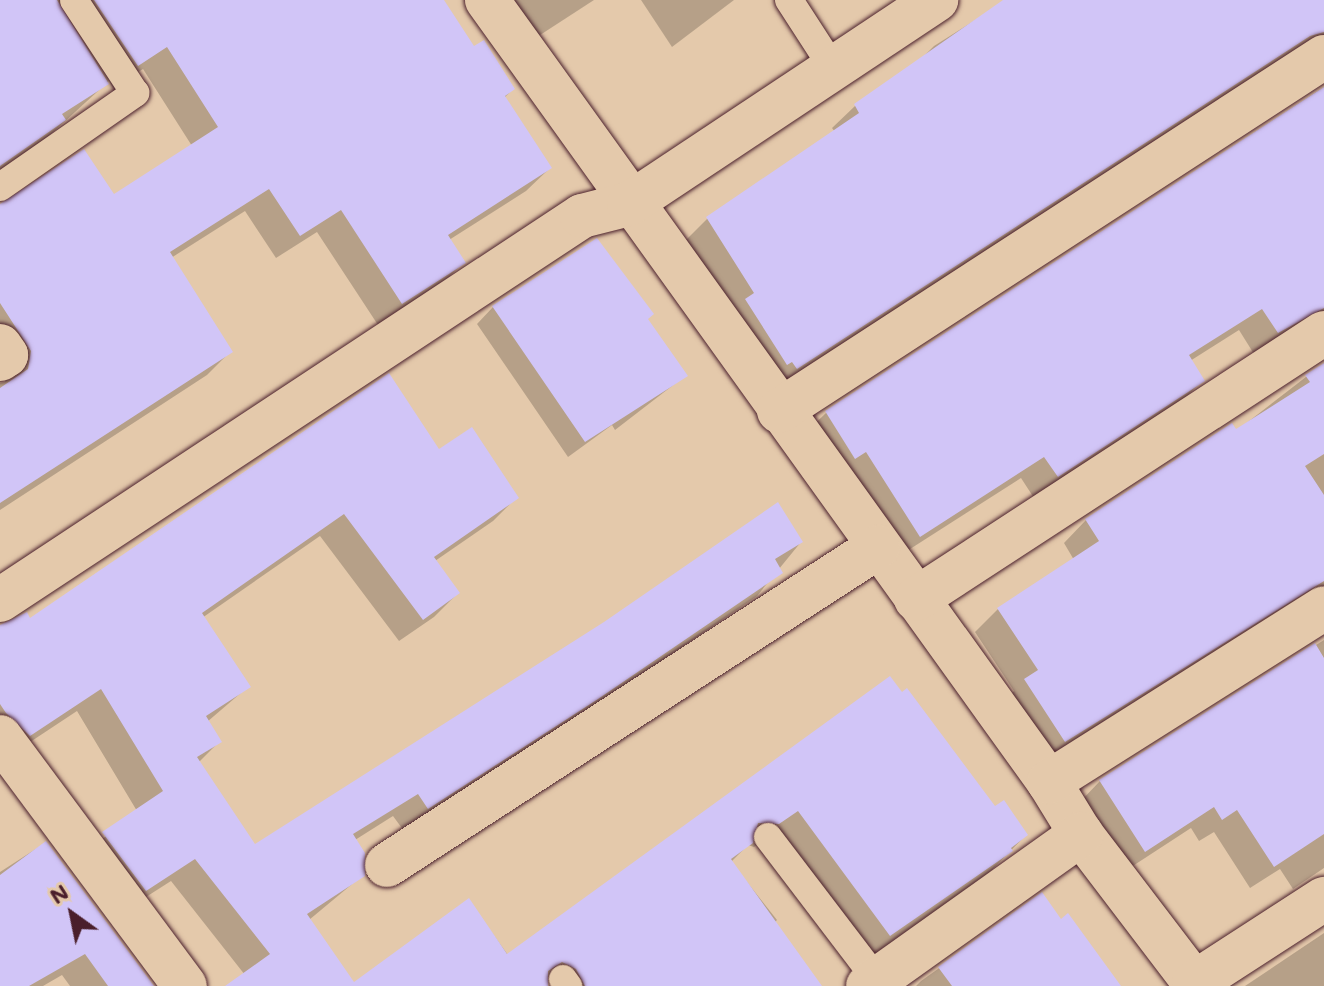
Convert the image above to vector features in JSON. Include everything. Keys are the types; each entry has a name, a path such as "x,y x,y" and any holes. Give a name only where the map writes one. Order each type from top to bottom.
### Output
{"street":[{"path":"487,0 629,204 1049,782 1081,834 1185,982 1324,899"},
{"path":"0,600 582,216 629,204 936,0"},
{"path":"779,411 1324,57"},
{"path":"916,599 1324,333"},
{"path":"0,346 6,355 0,359"},
{"path":"387,865 878,547"},
{"path":"1049,782 1324,608"},
{"path":"0,737 185,986"},
{"path":"872,983 1081,834"}],"lane":[{"path":"0,187 135,93 74,0"},
{"path":"789,0 833,68"},
{"path":"768,837 872,983"}],"building":[{"path":"0,0 57,0 109,84 62,114 66,120 0,166"},
{"path":"94,0 444,0 474,46 484,40 515,89 505,96 552,168 448,235 466,263 402,304 341,210 300,236 269,189 170,252 233,352 0,503 0,388 28,369 31,351 0,303 0,204 84,149 114,194 218,127 167,47 138,66"},
{"path":"1003,0 1324,0 1324,32 1310,36 797,369 792,362 787,365 745,299 754,293 706,217 859,113 854,104"},
{"path":"1324,87 1324,308 1278,333 1262,309 1189,355 1205,381 1058,477 1044,457 920,537 866,452 855,459 825,411"},
{"path":"597,238 654,314 648,319 688,376 585,442 492,306"},
{"path":"1324,363 1324,454 1305,466 1324,495 1324,581 1065,742 1024,679 1038,670 997,608 1099,541 1085,519 1232,423 1236,429 1310,382 1305,375"},
{"path":"389,373 439,449 472,427 519,498 434,557 460,593 423,620 344,514 202,613 251,687 206,716 222,742 197,757 255,844 604,622 778,502 803,542 775,559 783,573 598,699 428,809 418,794 353,834 365,853 365,876 307,914 354,982 469,898 507,954 890,676 902,692 907,688 995,806 1004,800 1028,835 1011,848 1013,851 890,936 798,811 779,824 758,823 753,843 731,859 822,986 585,986 576,969 562,962 548,971 548,986 225,986 270,954 195,859 146,891 102,832 163,791 101,689 30,736 6,713 0,704 0,625 27,612 30,618"},
{"path":"1315,643 1324,658 1324,834 1274,867 1237,810 1222,820 1214,807 1145,852 1099,780"},
{"path":"46,841 154,986 108,986 85,954 29,986 0,986 0,875"},
{"path":"1042,892 1061,919 1068,913 1121,986 952,986 938,967"}]}
